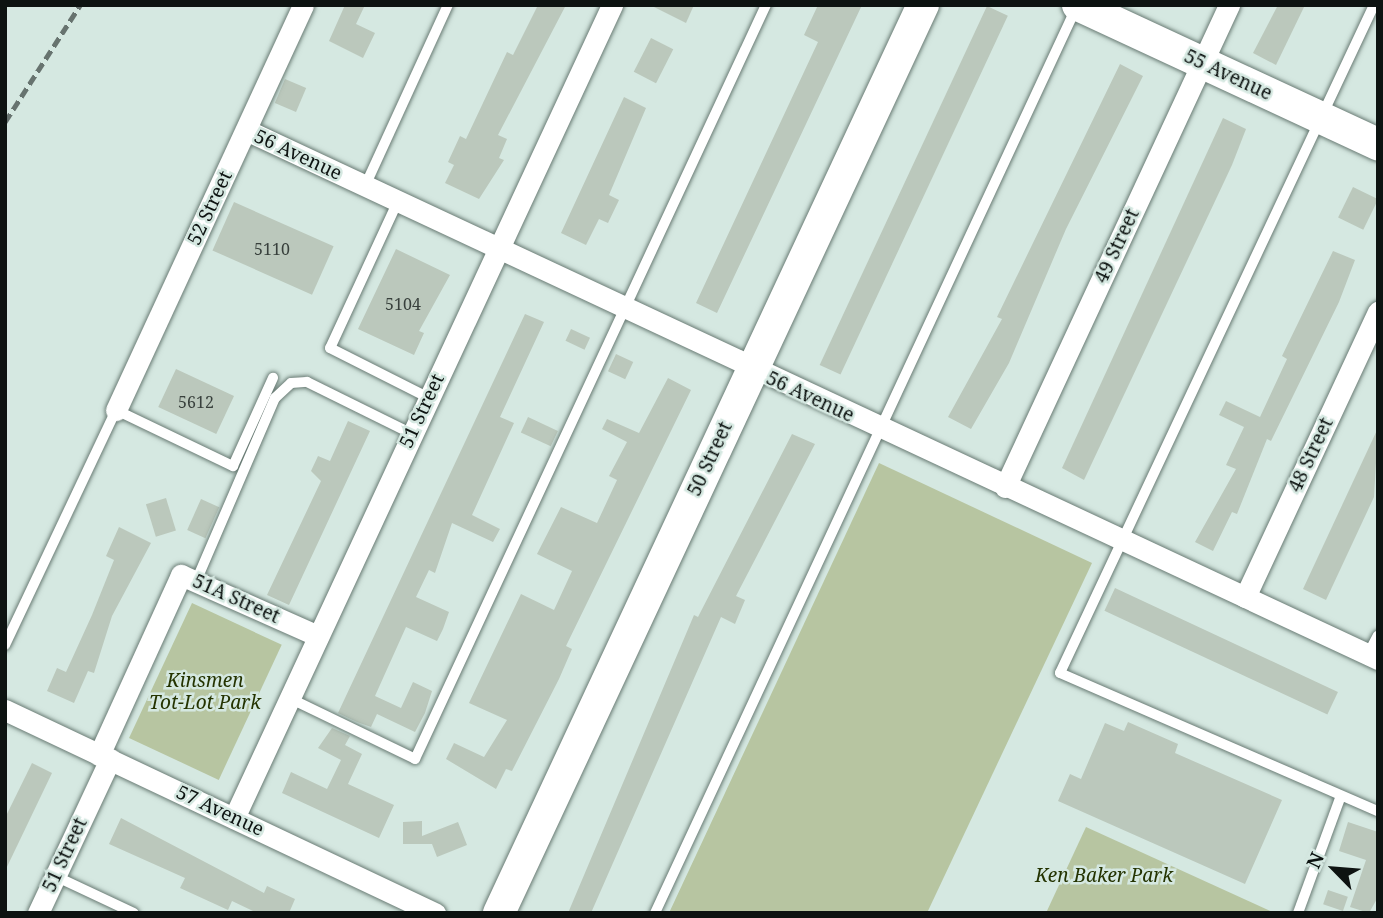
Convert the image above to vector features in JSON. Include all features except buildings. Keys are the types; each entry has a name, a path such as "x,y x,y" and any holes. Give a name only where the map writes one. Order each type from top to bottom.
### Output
{"street":[{"name":"52 Street","path":"116,410 303,5"},
{"name":"51 Street","path":"234,818 612,5"},
{"name":"50 Street","path":"499,913 923,5"},
{"name":"55 Avenue","path":"1078,5 1378,144"},
{"name":"49 Street","path":"1004,487 1229,5"},
{"name":"56 Avenue","path":"246,130 751,370 1373,657"},
{"name":"48 Street","path":"1245,597 1378,312"},
{"name":"51A Street","path":"104,757 181,575 197,579 318,636"},
{"name":"57 Avenue","path":"5,710 435,913"},
{"name":"51 Street","path":"38,913 104,757"}],"lane":[{"path":"365,186 448,5"},
{"path":"289,698 415,759 622,308 766,5"},
{"path":"655,913 1078,5"},
{"path":"1374,5 1060,673 1340,798 1378,811"},
{"path":"398,201 330,348 429,398"},
{"path":"5,645 116,410 233,466 273,378"},
{"path":"197,579 275,398 291,383 307,382 412,434"},
{"path":"1373,657 1378,635"},
{"path":"1298,913 1340,798"},
{"path":"55,876 134,913"}],"green space":[{"path":"879,463 1092,563 927,913 669,913"},
{"name":"Kinsmen Tot-Lot Park","path":"192,603 282,645 219,780 129,738"},
{"name":"Ken Baker Park","path":"1086,827 1275,913 1046,913"}],"railway":[{"path":"5,122 80,5"}]}
